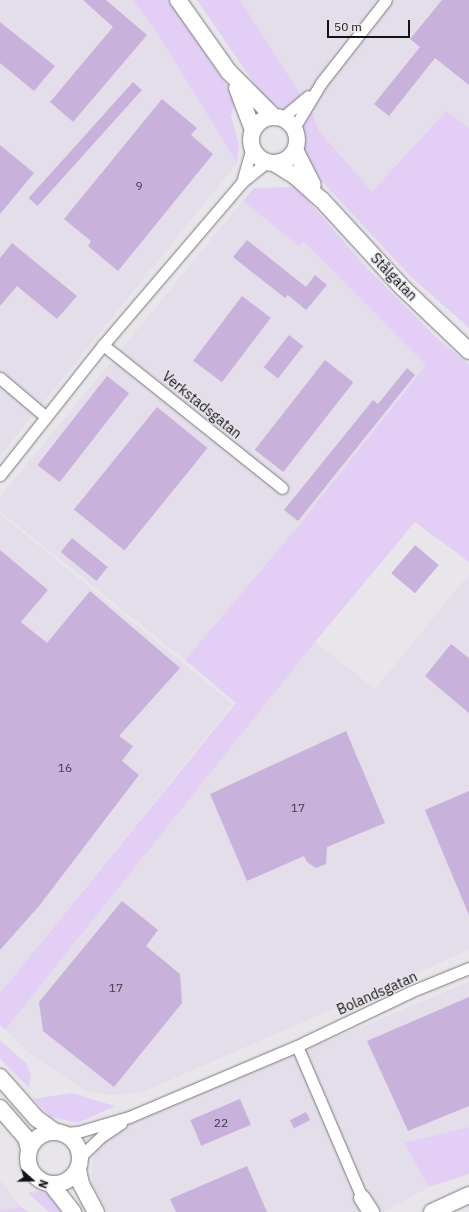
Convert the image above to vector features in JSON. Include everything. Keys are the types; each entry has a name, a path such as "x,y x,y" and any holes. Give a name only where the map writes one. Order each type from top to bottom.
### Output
{"main road":[{"path":"178,0 229,72 245,103 253,130 252,147 260,158 270,162 288,158 294,150 297,136 294,128 278,117 229,72"},
{"path":"253,130 266,118 278,117"},
{"name":"Stålgatan","path":"294,150 300,166 322,200"},
{"name":"Stålgatan","path":"270,162 295,176 322,200 401,286 469,351"},
{"path":"0,1077 36,1118 77,1145 81,1184 96,1212"},
{"path":"0,1108 26,1138 29,1150 28,1161 32,1173 41,1181 51,1184 67,1180 79,1163"},
{"path":"29,1150 34,1140 43,1133 59,1132"},
{"path":"51,1184 73,1212"},
{"path":"432,1212 469,1195"},
{"path":"365,1205 371,1212"}],"street":[{"path":"294,128 321,83 386,0"},
{"path":"278,117 321,83"},
{"path":"242,182 252,147"},
{"path":"0,475 103,345 242,182 270,162"},
{"name":"Verkstadsgatan","path":"103,345 282,488"},
{"path":"0,378 46,417"},
{"name":"Bolandsgatan","path":"59,1132 78,1132 129,1117 297,1046 410,992 469,968"},
{"path":"297,1046 365,1205"},
{"name":"Bolandsgatan","path":"79,1163 102,1136 129,1117"}],"shaded area":[{"path":"0,0 133,0 159,36 237,163 0,456"},
{"path":"133,0 169,0 236,99 231,116 239,144 237,163 159,36"},
{"path":"197,0 240,0 313,114 318,130 372,192 446,111 469,128 469,328 409,275 302,160 301,119 264,98"},
{"path":"240,0 469,0 469,128 446,111 372,193 317,130 313,114"},
{"path":"296,187 368,269 440,341 469,364 469,562 415,522 315,642 5,1030 0,1025 0,993 236,703 185,660 300,524 426,365 304,242 299,246 243,201 254,188"},
{"path":"243,201 299,246 304,242 426,365 300,524 185,660 0,511 0,497"},
{"path":"0,514 233,704 0,993"},
{"path":"469,574 469,950 140,1093 110,1095 84,1090 33,1056 5,1030 315,642 375,689"},
{"path":"469,982 469,1127 405,1143 429,1187 384,1212 107,1212 92,1184 92,1165 97,1145 109,1134 133,1121"},
{"path":"0,1040 26,1063 31,1074 29,1088 0,1059"},
{"path":"72,1093 115,1106 78,1123 51,1117 33,1099"},
{"path":"469,1127 469,1174 429,1187 404,1143"},
{"path":"0,1180 21,1207 28,1212 0,1212"},
{"path":"37,1191 50,1194 62,1212 49,1212 28,1193"},
{"path":"21,1207 28,1212 0,1212 0,1211"}],"building":[{"path":"83,0 106,0 147,35 73,122 50,102 113,27"},
{"path":"442,0 469,0 469,85 435,58 389,116 374,104 420,47 410,39"},
{"path":"0,22 55,66 34,91 0,63"},
{"path":"133,82 142,90 38,206 29,198"},
{"path":"162,99 197,128 191,135 213,154 118,271 88,246 91,241 64,219"},
{"path":"0,145 34,173 0,214"},
{"path":"247,240 306,287 315,275 327,285 306,310 288,295 285,298 233,257"},
{"path":"12,243 77,296 57,319 17,286 0,306 0,258"},
{"path":"242,296 271,318 222,382 193,361"},
{"path":"289,335 303,346 278,378 264,367"},
{"path":"325,360 353,382 283,472 255,450"},
{"path":"407,368 415,375 298,521 284,510 373,400 378,404"},
{"path":"107,376 129,393 59,482 37,465"},
{"path":"157,407 208,448 124,550 74,510"},
{"path":"72,538 108,567 96,581 61,552"},
{"path":"415,545 439,565 415,593 391,573"},
{"path":"0,550 48,590 21,622 47,643 90,591 180,668 119,736 133,746 122,761 139,775 39,906 0,950"},
{"path":"451,644 469,658 469,713 425,676"},
{"path":"346,731 385,823 327,847 326,864 316,868 307,862 304,856 247,881 210,794"},
{"path":"469,791 469,915 425,810"},
{"path":"122,901 158,930 146,946 180,974 182,1003 114,1087 43,1031 39,1002"},
{"path":"469,997 469,1106 408,1131 367,1041"},
{"path":"240,1099 251,1125 201,1146 190,1120"},
{"path":"306,1112 310,1120 294,1128 290,1120"},
{"path":"247,1166 267,1212 176,1212 170,1199"}]}
